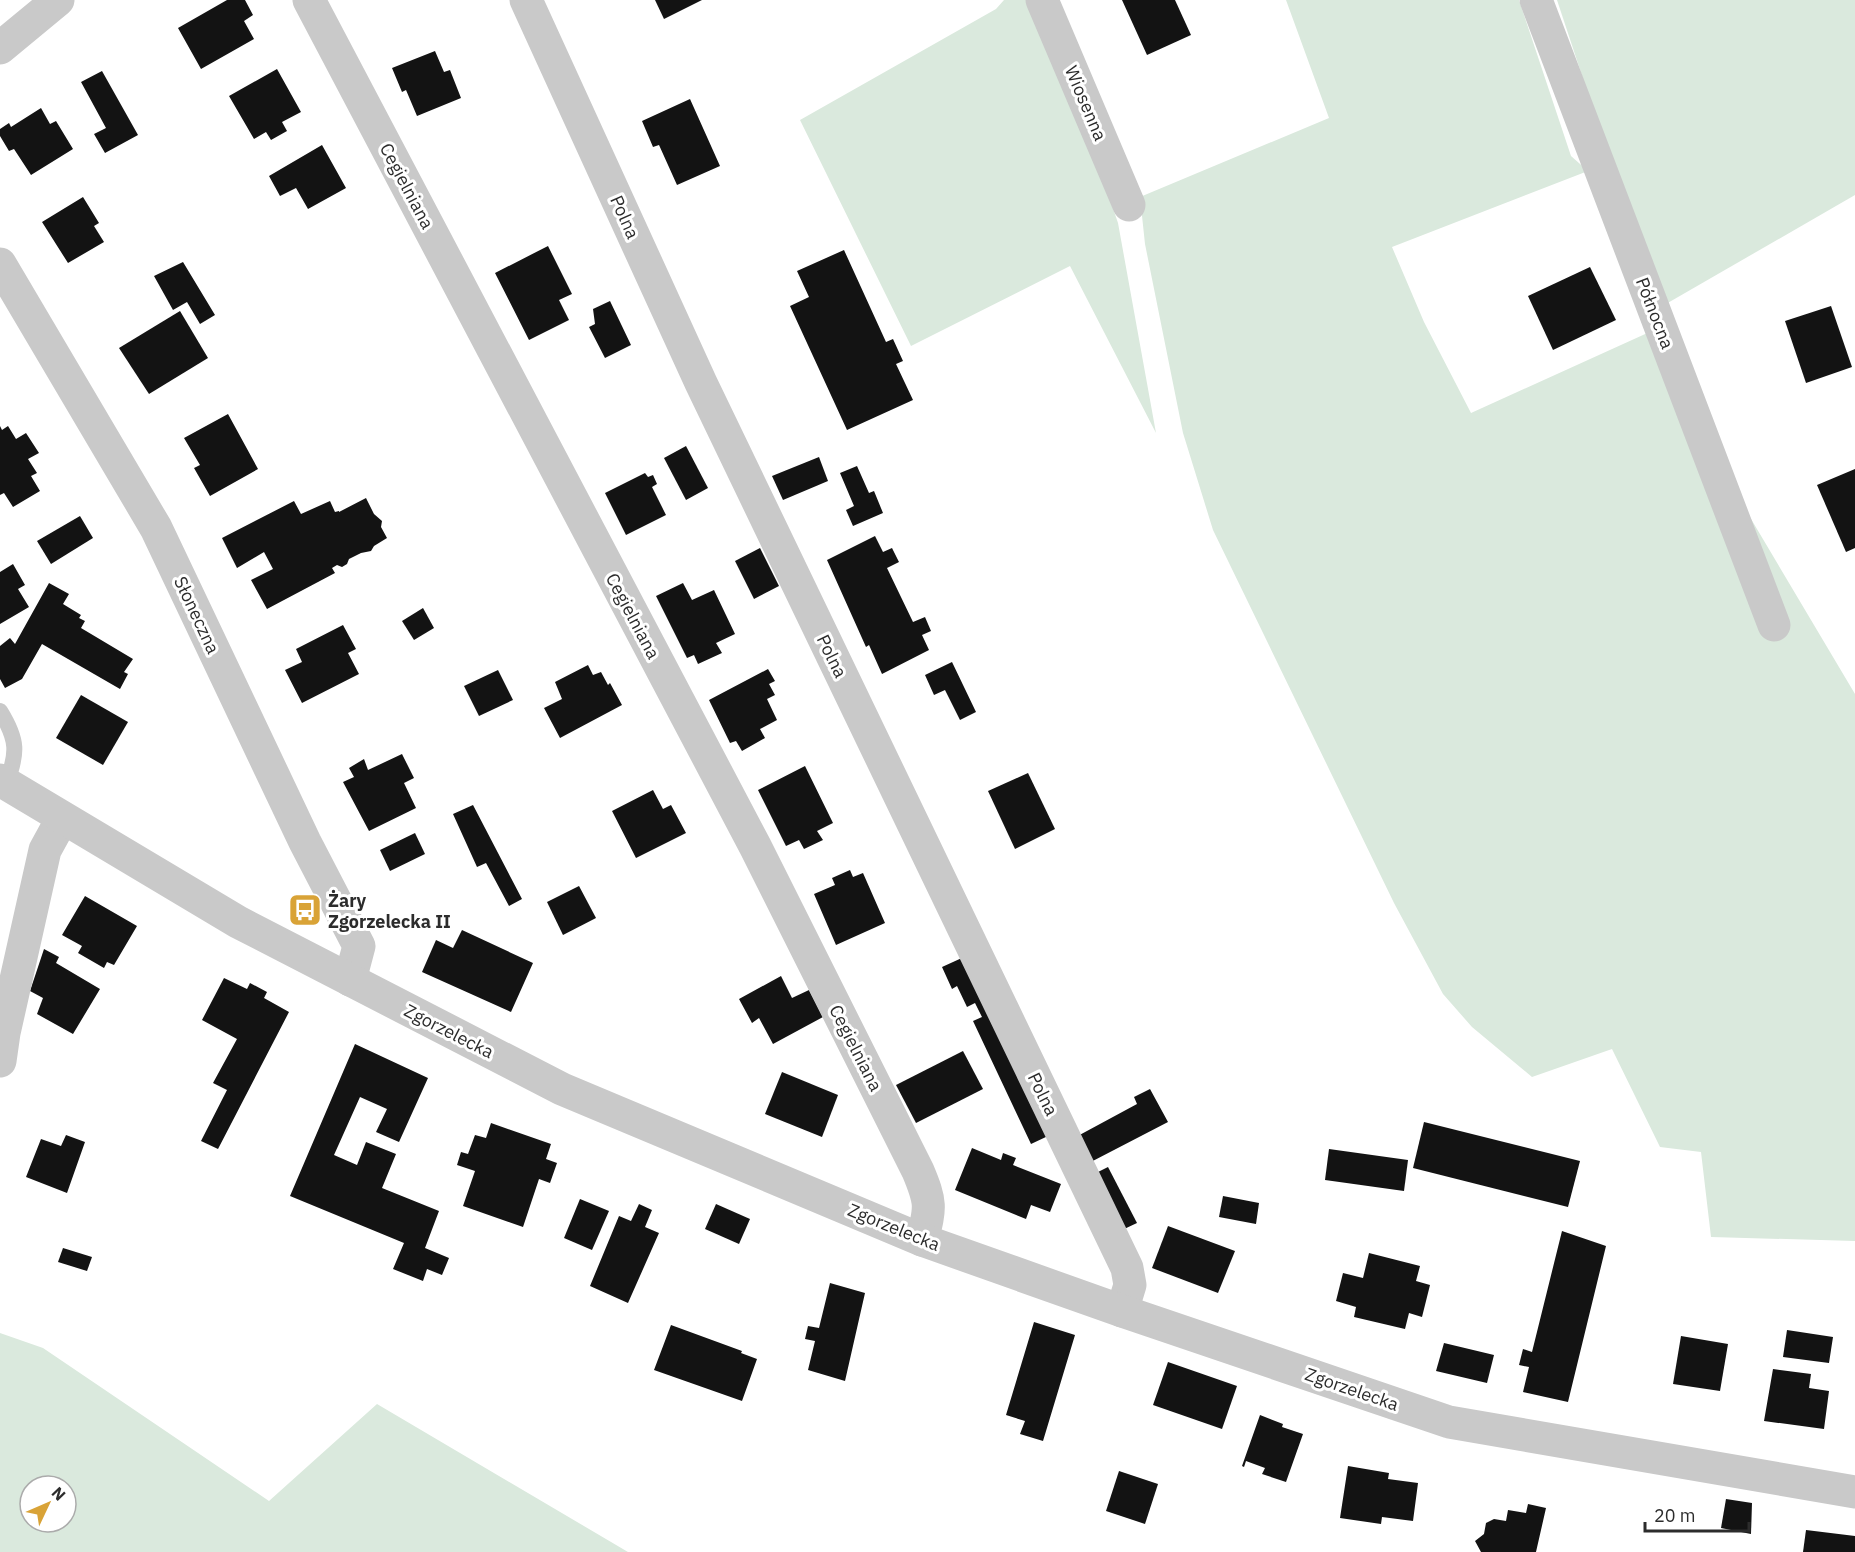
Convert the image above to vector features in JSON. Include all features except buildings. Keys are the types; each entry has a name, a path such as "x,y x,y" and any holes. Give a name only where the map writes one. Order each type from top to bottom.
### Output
{"street":[{"path":"0,48 57,0"},
{"name":"Cegielniana","path":"309,0 754,846 918,1171 929,1198 929,1216 922,1240"},
{"name":"Polna","path":"526,0 706,394 1127,1268 1130,1285 1122,1311"},
{"name":"Wiosenna","path":"1042,0 1129,205"},
{"name":"Północna","path":"1536,0 1774,625"},
{"name":"Słoneczna","path":"0,264 156,528 305,842 359,946 350,980"},
{"name":"Zgorzelecka","path":"3,782 238,922 562,1089 922,1240 1122,1311 1449,1422 1855,1492"},
{"path":"0,1061 4,1033 45,850 62,819"}],"lane":[{"path":"0,711 15,740 15,760 3,782"}],"green space":[{"path":"1004,0 1029,0 1080,112 1118,223 1156,433 1070,266 911,346 800,120 996,9"},
{"path":"1286,0 1519,0 1571,156 1588,171 1392,247 1424,322 1471,413 1654,330 1735,492 1855,694 1855,1241 1711,1237 1701,1152 1660,1147 1612,1049 1532,1077 1472,1027 1443,994 1394,903 1213,530 1183,433 1145,244 1140,197 1329,118"},
{"path":"1557,0 1855,0 1855,195 1659,308"},
{"path":"0,1333 43,1348 269,1501 377,1404 628,1552 0,1552"}],"place":[{"name":"Żary Zgorzelecka II","path":"305,910"}]}
